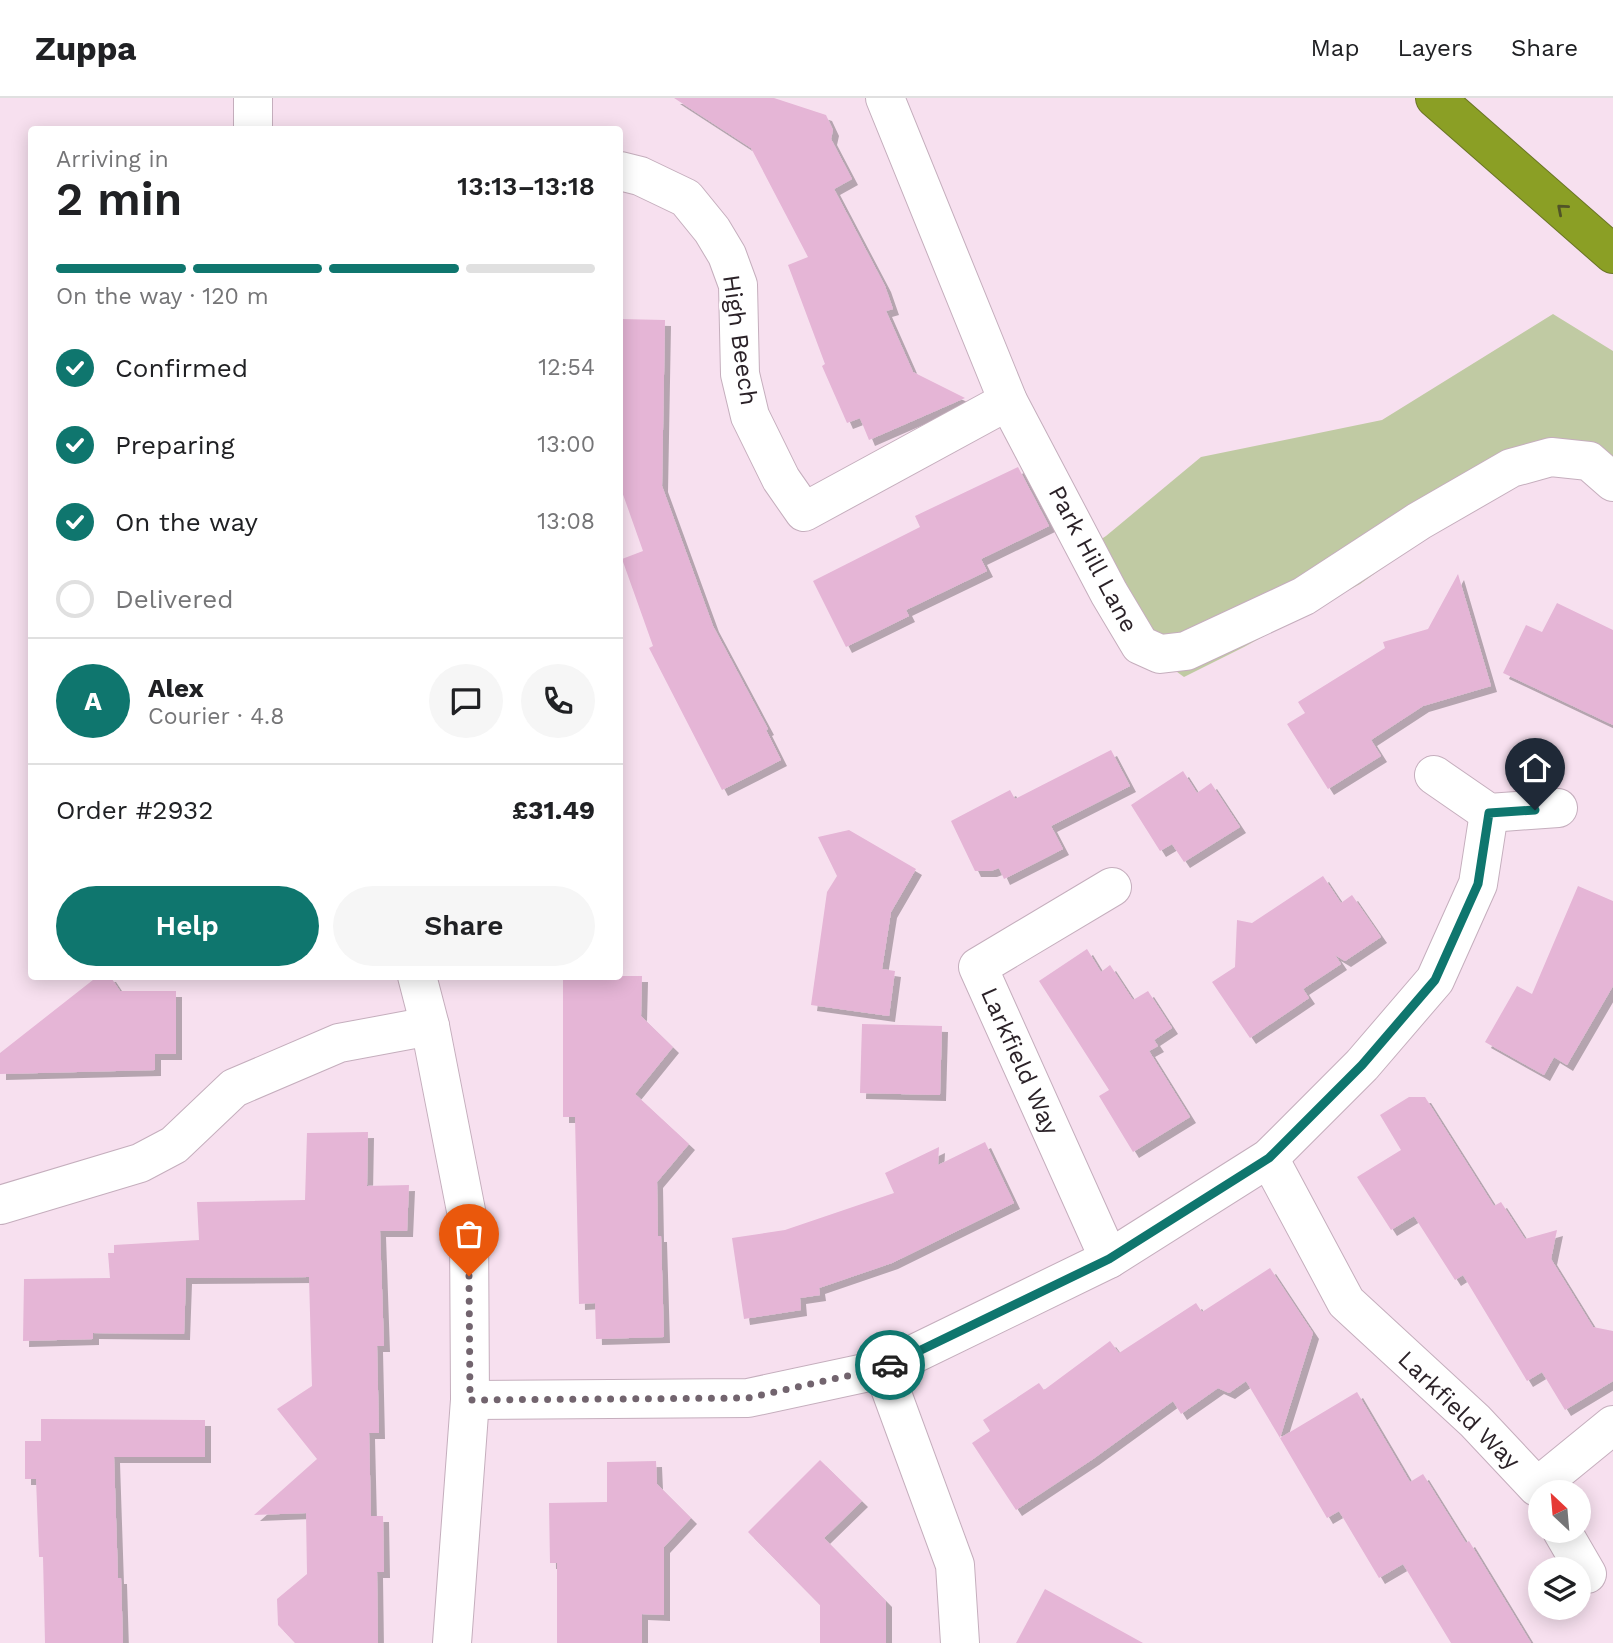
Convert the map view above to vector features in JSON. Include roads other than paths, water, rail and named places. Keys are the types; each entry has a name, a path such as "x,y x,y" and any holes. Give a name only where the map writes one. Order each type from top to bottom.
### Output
{"highway":[{"path":"1435,98 1613,254"}],"street":[{"path":"253,98 253,126"},
{"name":"Park Hill Lane","path":"885,98 1008,401 1109,593 1140,645 1160,654 1186,651 1304,596 1419,521 1511,468 1551,457 1589,461 1613,482"},
{"name":"High Beech","path":"623,172 640,176 686,198 712,230 727,255 738,285 740,374 750,416 781,479 804,512 1008,401"},
{"path":"1434,775 1489,813 1558,808"},
{"path":"470,1400 748,1398 883,1368 1109,1259 1269,1158 1362,1065 1435,980 1478,884 1489,813"},
{"name":"Larkfield Way","path":"1109,1259 978,967 1112,887"},
{"path":"418,980 469,1226 470,1400 452,1643"},
{"path":"0,1205 140,1163 174,1144 234,1088 339,1042 429,1026"},
{"name":"Larkfield Way","path":"1269,1158 1346,1302 1475,1421 1530,1480"},
{"path":"883,1368 955,1565 960,1643"},
{"name":"Larkfield Way","path":"1550,1480 1613,1425"}]}
